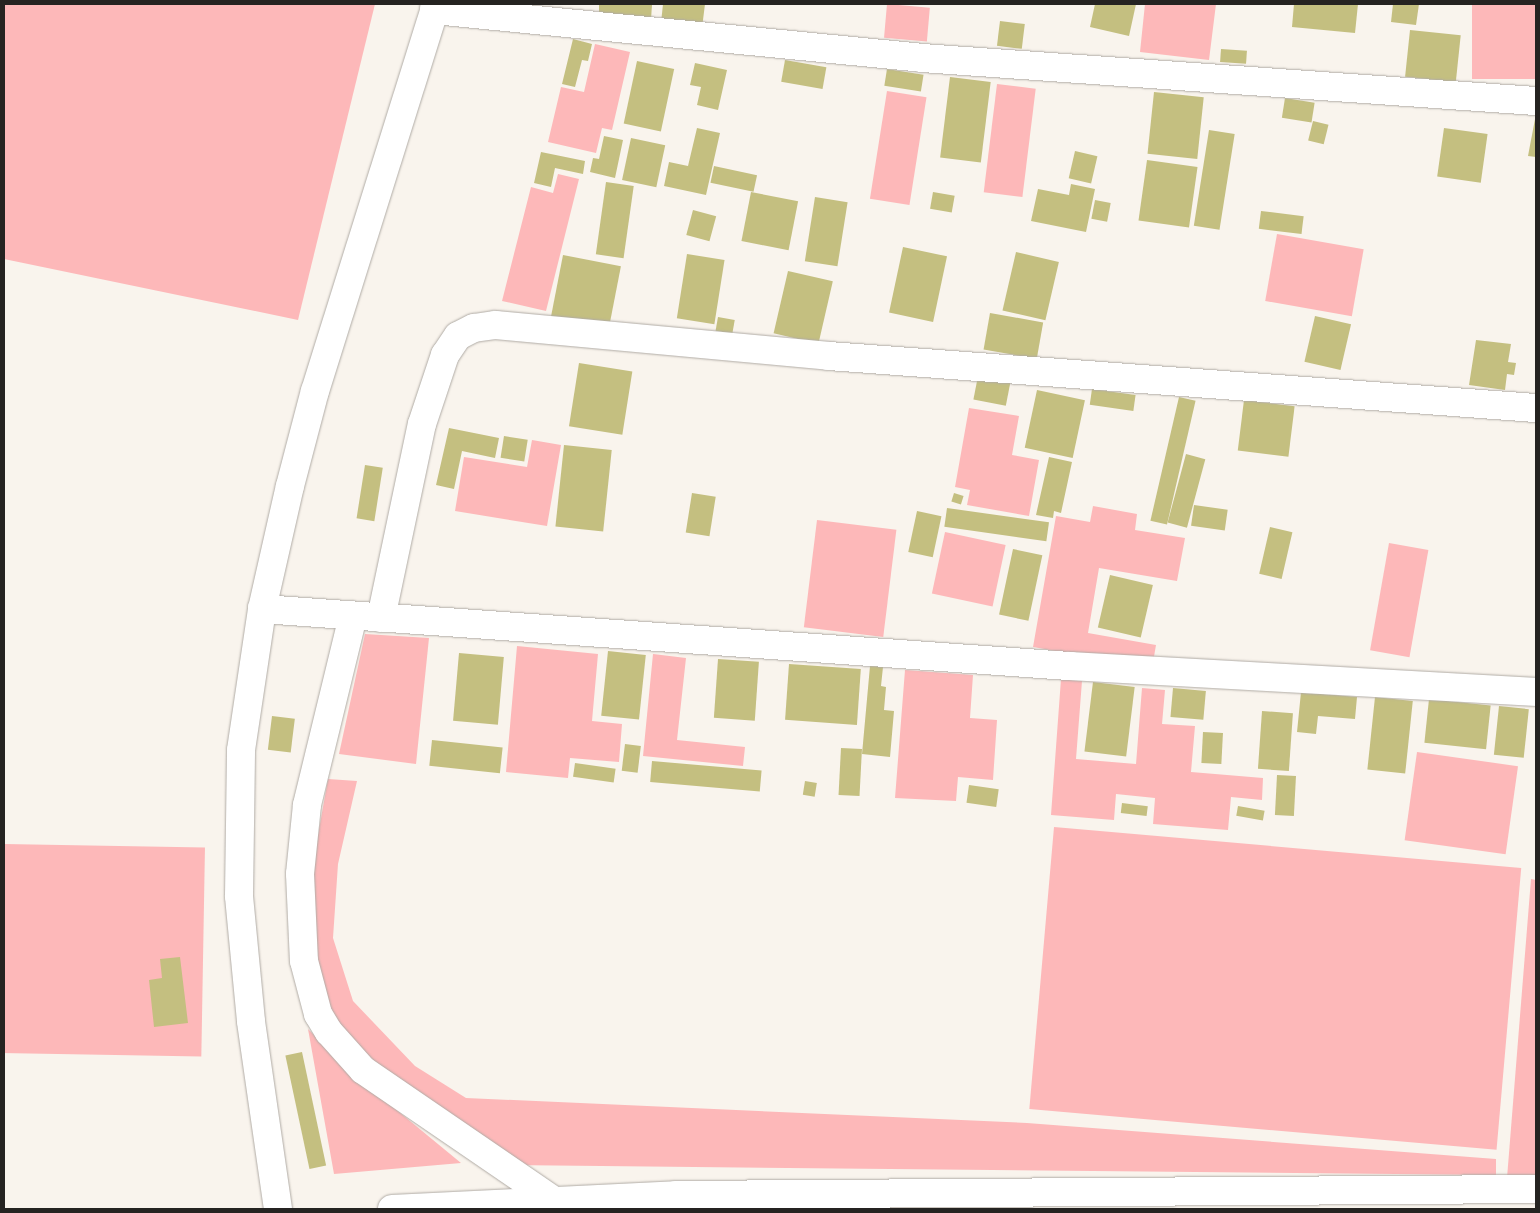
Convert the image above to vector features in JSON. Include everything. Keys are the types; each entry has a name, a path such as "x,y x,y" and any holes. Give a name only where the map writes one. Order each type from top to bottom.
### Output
{"street":[{"path":"278,1209 251,1021 239,896 241,750 262,609 316,391 435,7 575,14 922,58 1536,101"},
{"path":"382,618 422,424 445,355 458,336 474,328 496,325 829,356 1536,408"},
{"path":"262,609 1070,666 1536,692"},
{"path":"354,616 308,805 301,864 304,961 313,999 329,1032 363,1070 560,1205"},
{"path":"392,1209 677,1202 1536,1189"}],"shaded area":[{"path":"4,4 375,4 298,320 4,259"},
{"path":"887,4 930,8 927,42 884,38"},
{"path":"1145,4 1216,4 1209,60 1140,52"},
{"path":"1472,4 1536,4 1536,79 1472,79"},
{"path":"595,44 630,52 612,130 602,128 596,153 548,142 561,87 584,92"},
{"path":"997,84 1036,89 1022,197 984,192"},
{"path":"887,91 927,97 909,205 870,199"},
{"path":"558,174 579,179 546,311 502,301 531,187 553,193"},
{"path":"1277,234 1364,249 1352,316 1265,301"},
{"path":"969,408 1019,416 1012,455 1039,460 1029,516 967,505 970,490 955,487"},
{"path":"532,440 561,445 547,526 455,511 464,457 527,467"},
{"path":"1093,506 1137,514 1135,530 1185,538 1177,581 1099,568 1088,633 1156,645 1152,668 1033,647 1056,516 1090,522"},
{"path":"817,520 896,530 883,637 804,627"},
{"path":"945,532 1006,545 993,607 932,594"},
{"path":"1389,543 1428,550 1409,657 1370,650"},
{"path":"365,634 429,638 416,764 339,754"},
{"path":"517,646 598,654 592,721 622,724 619,762 570,758 568,778 506,772"},
{"path":"653,654 686,658 677,740 745,747 743,766 643,756"},
{"path":"905,670 973,675 970,718 997,720 993,780 958,777 956,801 895,798"},
{"path":"1061,679 1082,681 1076,759 1136,764 1142,688 1165,690 1162,724 1195,726 1191,772 1263,778 1262,800 1231,797 1228,830 1153,824 1155,798 1116,794 1114,820 1051,815"},
{"path":"1417,752 1518,766 1506,854 1405,840"},
{"path":"328,779 357,781 338,864 333,938 353,1001 415,1066 466,1098 1027,1123 1496,1159 1496,1175 499,1165 367,1062 324,1006 308,941 313,863"},
{"path":"1054,827 1521,868 1497,1150 1029,1109"},
{"path":"4,844 205,848 201,1056 4,1053"},
{"path":"1531,879 1536,880 1536,1175 1507,1178"},
{"path":"308,1029 359,1079 461,1163 334,1174"}],"building":[{"path":"599,4 652,5 651,19 599,16"},
{"path":"663,4 705,4 702,28 661,23"},
{"path":"1095,4 1136,4 1129,36 1090,27"},
{"path":"1294,4 1358,4 1355,33 1292,27"},
{"path":"1393,4 1419,4 1416,25 1391,22"},
{"path":"1000,21 1025,24 1022,49 997,46"},
{"path":"1410,30 1461,35 1456,82 1405,77"},
{"path":"573,39 592,44 588,61 582,60 575,87 562,84"},
{"path":"1221,49 1247,51 1246,64 1220,62"},
{"path":"785,60 826,67 823,89 781,82"},
{"path":"637,61 674,69 661,132 624,124"},
{"path":"695,63 727,70 718,110 697,105 701,87 690,85"},
{"path":"887,69 924,75 921,92 884,86"},
{"path":"950,77 991,82 981,162 940,157"},
{"path":"1154,92 1204,97 1197,159 1148,154"},
{"path":"1285,98 1315,103 1312,122 1282,118"},
{"path":"1536,120 1536,157 1528,156"},
{"path":"1313,121 1329,125 1324,144 1308,140"},
{"path":"697,128 720,133 706,195 664,186 669,162 688,166"},
{"path":"1444,128 1488,134 1481,183 1437,177"},
{"path":"1209,130 1235,134 1220,230 1194,226"},
{"path":"604,136 623,140 615,178 590,172 593,158 599,159"},
{"path":"631,138 665,145 656,187 622,180"},
{"path":"1075,151 1097,156 1091,183 1069,178"},
{"path":"541,152 585,161 583,174 555,168 551,187 534,183"},
{"path":"1147,160 1198,167 1189,228 1139,220"},
{"path":"714,166 757,175 754,192 710,183"},
{"path":"606,182 634,186 624,258 596,254"},
{"path":"1071,184 1095,189 1086,232 1031,221 1038,189 1069,195"},
{"path":"751,192 798,201 789,250 741,241"},
{"path":"933,192 955,196 952,213 930,209"},
{"path":"815,197 848,202 837,266 805,261"},
{"path":"1095,200 1111,203 1107,222 1091,219"},
{"path":"693,210 716,216 709,241 686,235"},
{"path":"1261,211 1304,216 1301,234 1259,229"},
{"path":"903,247 947,256 933,322 889,313"},
{"path":"1016,252 1059,262 1045,320 1003,310"},
{"path":"687,254 725,260 714,324 677,318"},
{"path":"563,255 621,266 609,328 551,317"},
{"path":"788,271 833,281 818,344 774,333"},
{"path":"990,313 1043,322 1037,359 984,349"},
{"path":"1315,316 1351,324 1340,370 1304,362"},
{"path":"718,317 735,320 732,334 716,331"},
{"path":"1476,340 1511,344 1508,362 1516,363 1514,375 1507,374 1505,390 1469,385"},
{"path":"579,363 632,371 622,435 569,426"},
{"path":"978,376 1010,382 1006,406 973,400"},
{"path":"1092,389 1136,395 1133,411 1090,405"},
{"path":"1037,390 1085,400 1073,458 1025,448"},
{"path":"1179,397 1196,401 1167,525 1150,521"},
{"path":"1244,400 1295,406 1288,457 1238,451"},
{"path":"449,428 499,438 495,458 462,451 454,489 436,485"},
{"path":"504,436 528,440 524,461 501,458"},
{"path":"564,445 612,450 603,532 555,527"},
{"path":"1186,454 1205,459 1187,528 1168,523"},
{"path":"1049,457 1072,462 1061,513 1054,511 1053,518 1036,515"},
{"path":"365,465 383,468 374,521 357,518"},
{"path":"692,493 716,497 709,536 686,533"},
{"path":"954,493 964,496 961,505 951,502"},
{"path":"1194,505 1228,510 1225,531 1191,526"},
{"path":"947,508 1049,522 1046,541 944,527"},
{"path":"917,511 941,516 933,557 908,552"},
{"path":"1270,527 1292,532 1282,579 1259,574"},
{"path":"1013,549 1042,555 1028,621 999,615"},
{"path":"1110,575 1153,585 1141,638 1098,628"},
{"path":"608,651 646,655 639,720 601,716"},
{"path":"459,653 504,657 498,725 453,721"},
{"path":"718,659 759,662 755,721 714,718"},
{"path":"789,664 861,669 857,725 785,720"},
{"path":"870,666 883,667 881,686 886,687 884,710 894,711 890,757 862,754"},
{"path":"1093,682 1135,687 1126,757 1084,751"},
{"path":"1173,688 1206,691 1203,720 1170,717"},
{"path":"1301,692 1357,697 1355,719 1318,716 1316,734 1297,732"},
{"path":"1375,697 1413,701 1405,774 1367,770"},
{"path":"1429,699 1491,705 1486,749 1424,743"},
{"path":"1499,706 1529,709 1524,758 1494,755"},
{"path":"1262,711 1293,713 1289,771 1258,769"},
{"path":"272,716 295,719 291,753 268,750"},
{"path":"1203,732 1223,733 1221,764 1201,763"},
{"path":"432,740 503,747 500,773 429,766"},
{"path":"625,744 641,746 638,773 622,771"},
{"path":"841,748 862,749 860,796 839,795"},
{"path":"652,761 762,771 760,792 650,782"},
{"path":"575,763 616,769 614,783 573,777"},
{"path":"1277,775 1296,776 1294,816 1275,815"},
{"path":"805,781 817,783 815,797 803,795"},
{"path":"969,785 999,789 996,807 966,803"},
{"path":"1122,803 1148,806 1147,816 1121,813"},
{"path":"1238,806 1265,811 1263,821 1236,816"},
{"path":"180,957 188,1023 154,1027 149,980 162,978 160,959"},
{"path":"302,1052 326,1165 309,1169 285,1056"}]}
